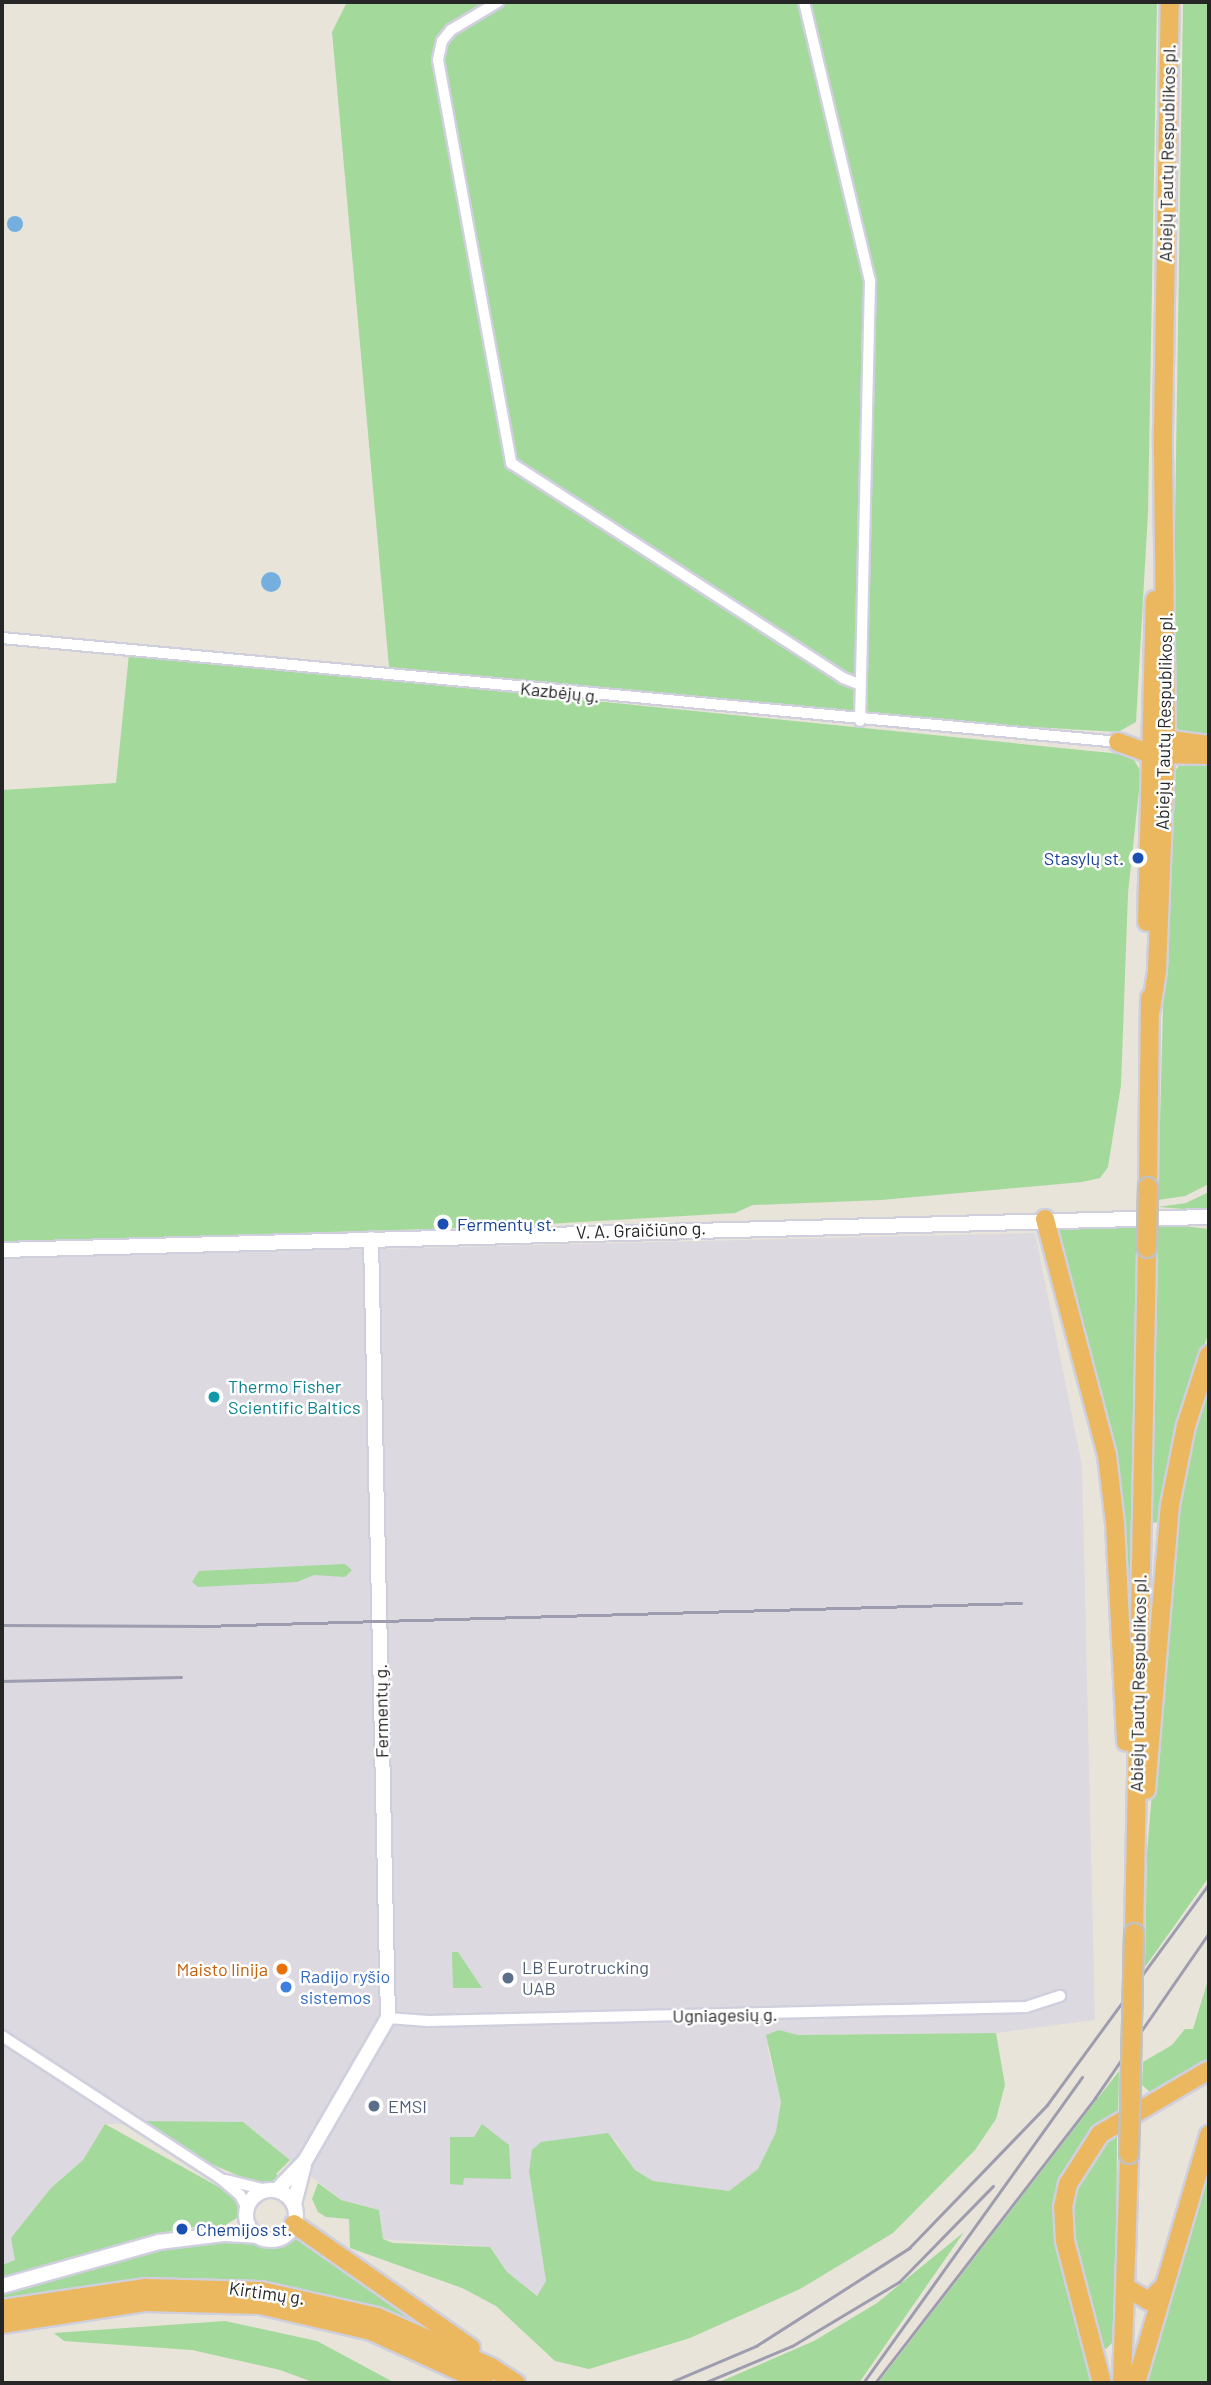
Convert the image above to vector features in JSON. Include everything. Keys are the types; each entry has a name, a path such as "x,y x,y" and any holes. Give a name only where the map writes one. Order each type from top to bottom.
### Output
{"highway":[{"name":"Abiejų Tautų Respublikos pl.","path":"1122,2383 1127,2288 1151,1009 1157,970 1170,2"},
{"path":"1118,742 1209,755"},
{"path":"1159,746 1209,745"},
{"path":"1045,1219 1098,1417 1112,1490 1127,1752 1135,1822"},
{"path":"1135,1848 1150,1753 1170,1504 1186,1426 1209,1354"},
{"path":"1102,2383 1065,2242 1063,2207 1068,2184 1100,2134 1205,2076"},
{"path":"1136,2383 1209,2135"},
{"path":"294,2224 491,2373"},
{"path":"1127,2288 1149,2301 1163,2287"},
{"name":"Kirtimų g.","path":"2,2309 145,2288 261,2291 357,2310 491,2373"},
{"name":"Kirtimų g.","path":"2,2324 169,2301 286,2309 391,2338 516,2383"},
{"name":"Abiejų Tautų Respublikos pl.","path":"1123,2356 1128,2383"}],"main road":[{"name":"V. A. Graičiūno g.","path":"2,1250 1045,1219 1205,1219"},
{"name":"Fermentų g.","path":"371,1239 388,2018"},
{"path":"2,2287 159,2242 223,2234 279,2238 294,2224 294,2204 306,2161 388,2018"},
{"path":"223,2234 246,2213 254,2197 272,2190 306,2161"},
{"path":"272,2190 294,2204"},
{"path":"246,2213 258,2236"}],"street":[{"path":"498,2 451,30 442,41 438,60 511,463 831,671 861,685"},
{"path":"804,2 870,281 860,721"},
{"name":"Kazbėjų g.","path":"2,638 163,650 860,721 1118,742"},
{"name":"Ugniagesių g.","path":"388,2018 428,2021 1026,2007 1060,1996"},
{"path":"2,2036 221,2179 240,2195 246,2213"},
{"path":"221,2179 272,2190"}],"shaded area":[{"path":"1035,1233 1082,1465 1095,2020 996,2033 798,2035 779,2030 767,2047 781,2102 776,2132 758,2169 729,2191 653,2181 635,2170 615,2140 529,2171 546,2281 537,2296 507,2272 490,2247 383,2239 379,2210 341,2200 243,2122 105,2124 83,2160 51,2188 15,2260 2,2265 2,1258"}],"green space":[{"path":"347,2 1157,2 1148,512 1136,722 1118,732 962,723 389,667 332,32"},
{"path":"1183,2 1209,2 1209,737 1181,734 1172,720"},
{"path":"129,654 1131,755 1141,772 1128,893 1121,1085 1108,1167 1100,1178 1082,1182 881,1200 753,1205 735,1213 496,1227 2,1242 2,790 116,783"},
{"path":"1209,761 1209,1184 1185,1196 1158,1200 1169,778 1182,762"},
{"path":"1209,1192 1209,1211 1158,1207 1186,1203"},
{"path":"1158,1223 1209,1229 1209,1331 1188,1395 1161,1522 1151,1523"},
{"path":"1137,1225 1130,1639 1123,1547 1055,1233 1063,1227"},
{"path":"1209,1367 1209,1877 1145,1967 1147,1853 1176,1502"},
{"path":"345,1564 352,1570 345,1577 314,1575 297,1582 198,1587 192,1582 199,1571"},
{"path":"452,1952 458,1952 482,1988 453,1988"},
{"path":"1209,1977 1209,2061 1158,2094 1149,2091 1142,2085 1143,2062 1172,2045 1185,2029 1193,2029"},
{"path":"779,2030 798,2035 996,2033 1005,2085 996,2119 975,2150 893,2233 800,2289 690,2338 589,2369 555,2361 496,2306 462,2288 350,2248 349,2219 326,2217 318,2212 312,2199 318,2183 341,2200 379,2210 383,2239 393,2243 490,2247 507,2272 537,2296 546,2281 529,2171 532,2150 541,2142 608,2133 635,2170 653,2181 729,2191 758,2169 776,2132 781,2102 766,2035"},
{"path":"1119,2071 1118,2113 1083,2143 1064,2176 1056,2209 1057,2242 1096,2383 878,2383"},
{"path":"138,2121 243,2122 290,2160 276,2174 282,2180 258,2184 193,2156"},
{"path":"105,2124 235,2196 240,2216 222,2227 207,2225 159,2233 2,2279 2,2265 15,2260 11,2238 51,2188 83,2160"},
{"path":"482,2124 509,2145 511,2179 464,2178 463,2185 450,2184 450,2137 474,2137"},
{"path":"1117,2135 1112,2343 1106,2349 1100,2348 1068,2226 1081,2176 1099,2145"},
{"path":"1209,2172 1209,2383 1149,2383 1147,2378"},
{"path":"964,2232 859,2383 717,2383 814,2341 877,2303"},
{"path":"293,2235 450,2339 332,2296 243,2281 118,2283 2,2302 2,2292 150,2252 243,2239 278,2244"},
{"path":"225,2321 317,2341 395,2383 315,2383 280,2370 192,2350 64,2341 54,2333"}],"water":[{"path":"12,216 18,216 23,224 21,230 12,232 7,227 7,221"},
{"path":"271,572 278,575 281,582 278,589 271,592 264,589 261,582 264,575"}],"railway":[{"path":"2,1625 203,1626 1021,1603"},
{"path":"2,1681 181,1677"},
{"path":"669,2383 756,2346 909,2248 1047,2105 1209,1884"},
{"path":"875,2383 1095,2098 1209,1933"},
{"path":"863,2383 1082,2077"},
{"path":"704,2383 792,2346 899,2282 993,2186"}],"place":[{"name":"Stasylų st.","path":"1138,858"},
{"name":"Fermentų st.","path":"443,1224"},
{"name":"Thermo Fisher Scientific Baltics","path":"214,1397"},
{"name":"Maisto linija","path":"282,1969"},
{"name":"LB Eurotrucking UAB","path":"508,1978"},
{"name":"Radijo ryšio sistemos","path":"286,1987"},
{"name":"EMSI","path":"374,2106"},
{"name":"Chemijos st.","path":"182,2229"}]}
